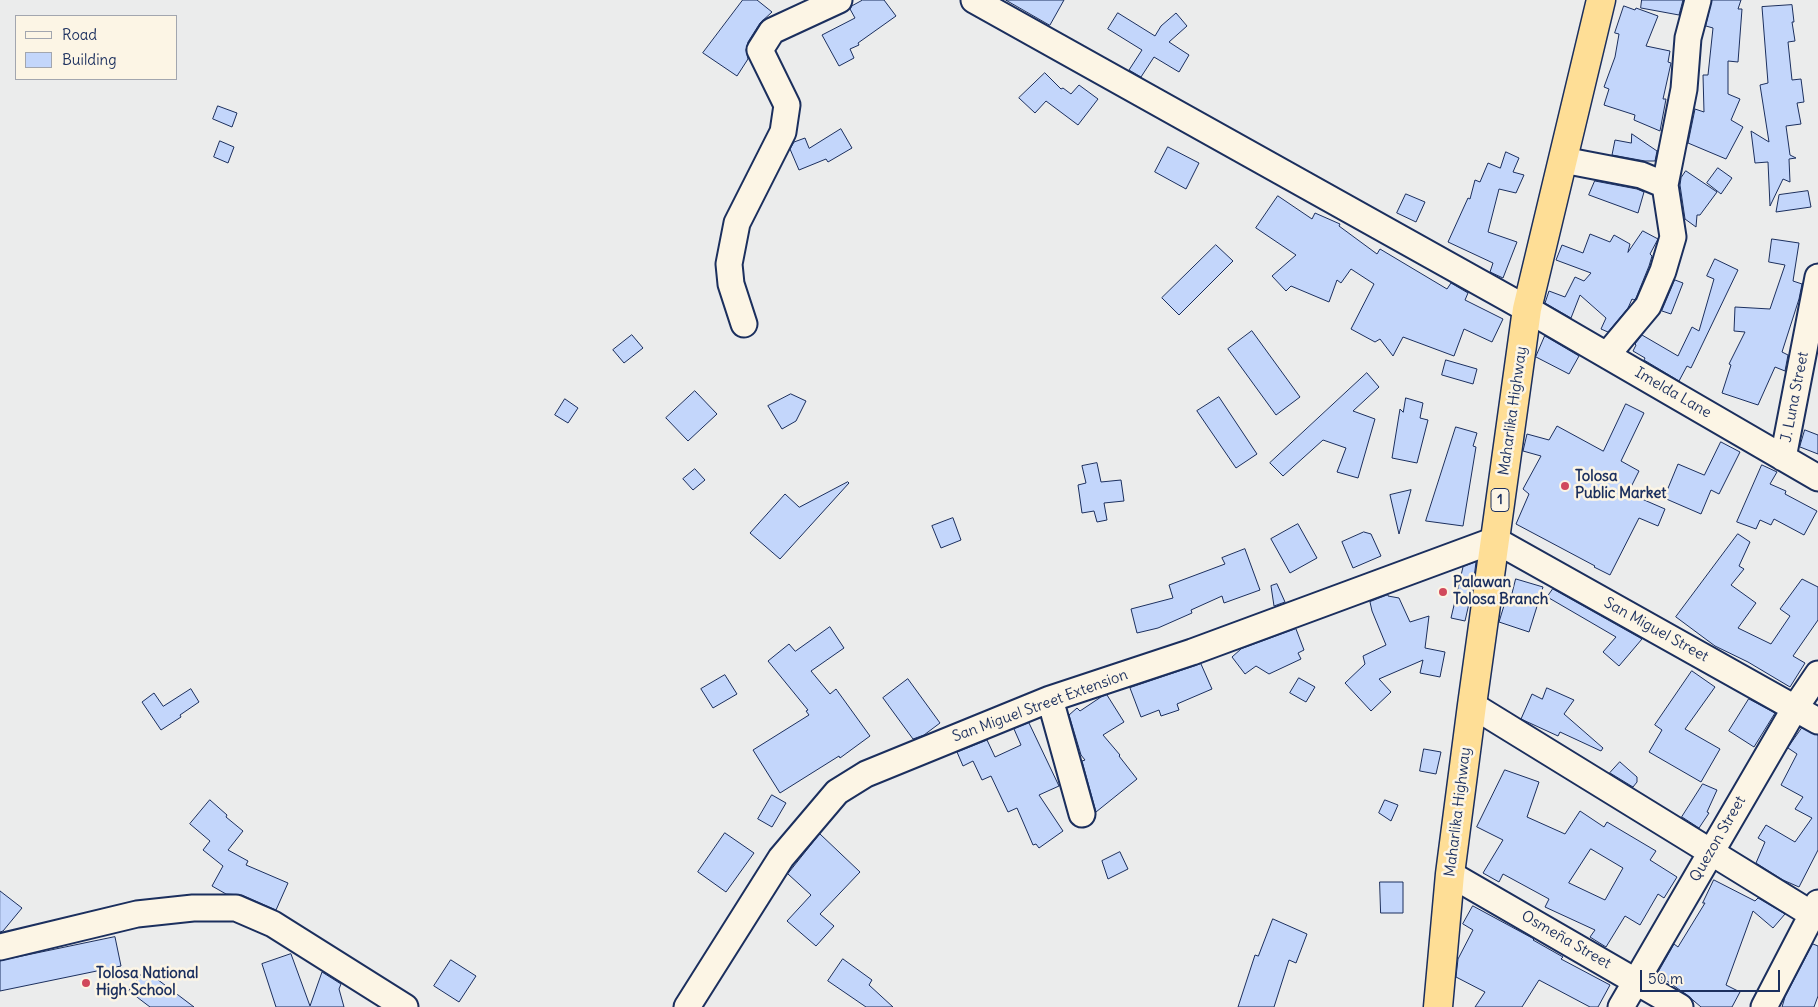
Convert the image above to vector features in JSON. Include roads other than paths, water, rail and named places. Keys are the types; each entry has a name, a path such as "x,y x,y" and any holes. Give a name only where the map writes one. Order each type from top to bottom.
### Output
{"highway":[{"name":"Maharlika Highway","path":"1438,1007 1450,874 1527,308 1601,0"}],"street":[{"path":"744,324 730,284 729,264 737,223 783,132 787,105 760,50 772,31 839,0"},
{"name":"Imelda Lane","path":"974,0 1527,308 1818,478"},
{"path":"1607,355 1648,306 1663,271 1673,237 1666,185 1684,89 1688,38 1698,0"},
{"path":"1562,160 1641,175 1666,185"},
{"name":"J. Luna Street","path":"1783,458 1818,277"},
{"name":"San Miguel Street Extension","path":"688,1007 781,858 836,792 866,774 1050,699 1192,652 1495,540"},
{"name":"San Miguel Street","path":"1495,540 1818,722"},
{"name":"Quezon Street","path":"1621,1007 1795,708 1818,674"},
{"path":"1050,699 1082,814"},
{"path":"1472,705 1710,853 1816,912 1764,1007"},
{"name":"Osmeña Street","path":"1450,874 1637,980 1680,1007"},
{"path":"0,947 137,914 193,908 236,908 273,924 405,1007"}],"place":[{"name":"Tolosa Public Market","path":"1565,486"},
{"name":"Palawan Tolosa Branch","path":"1443,592"},
{"name":"Tolosa National High School","path":"86,983"}]}
